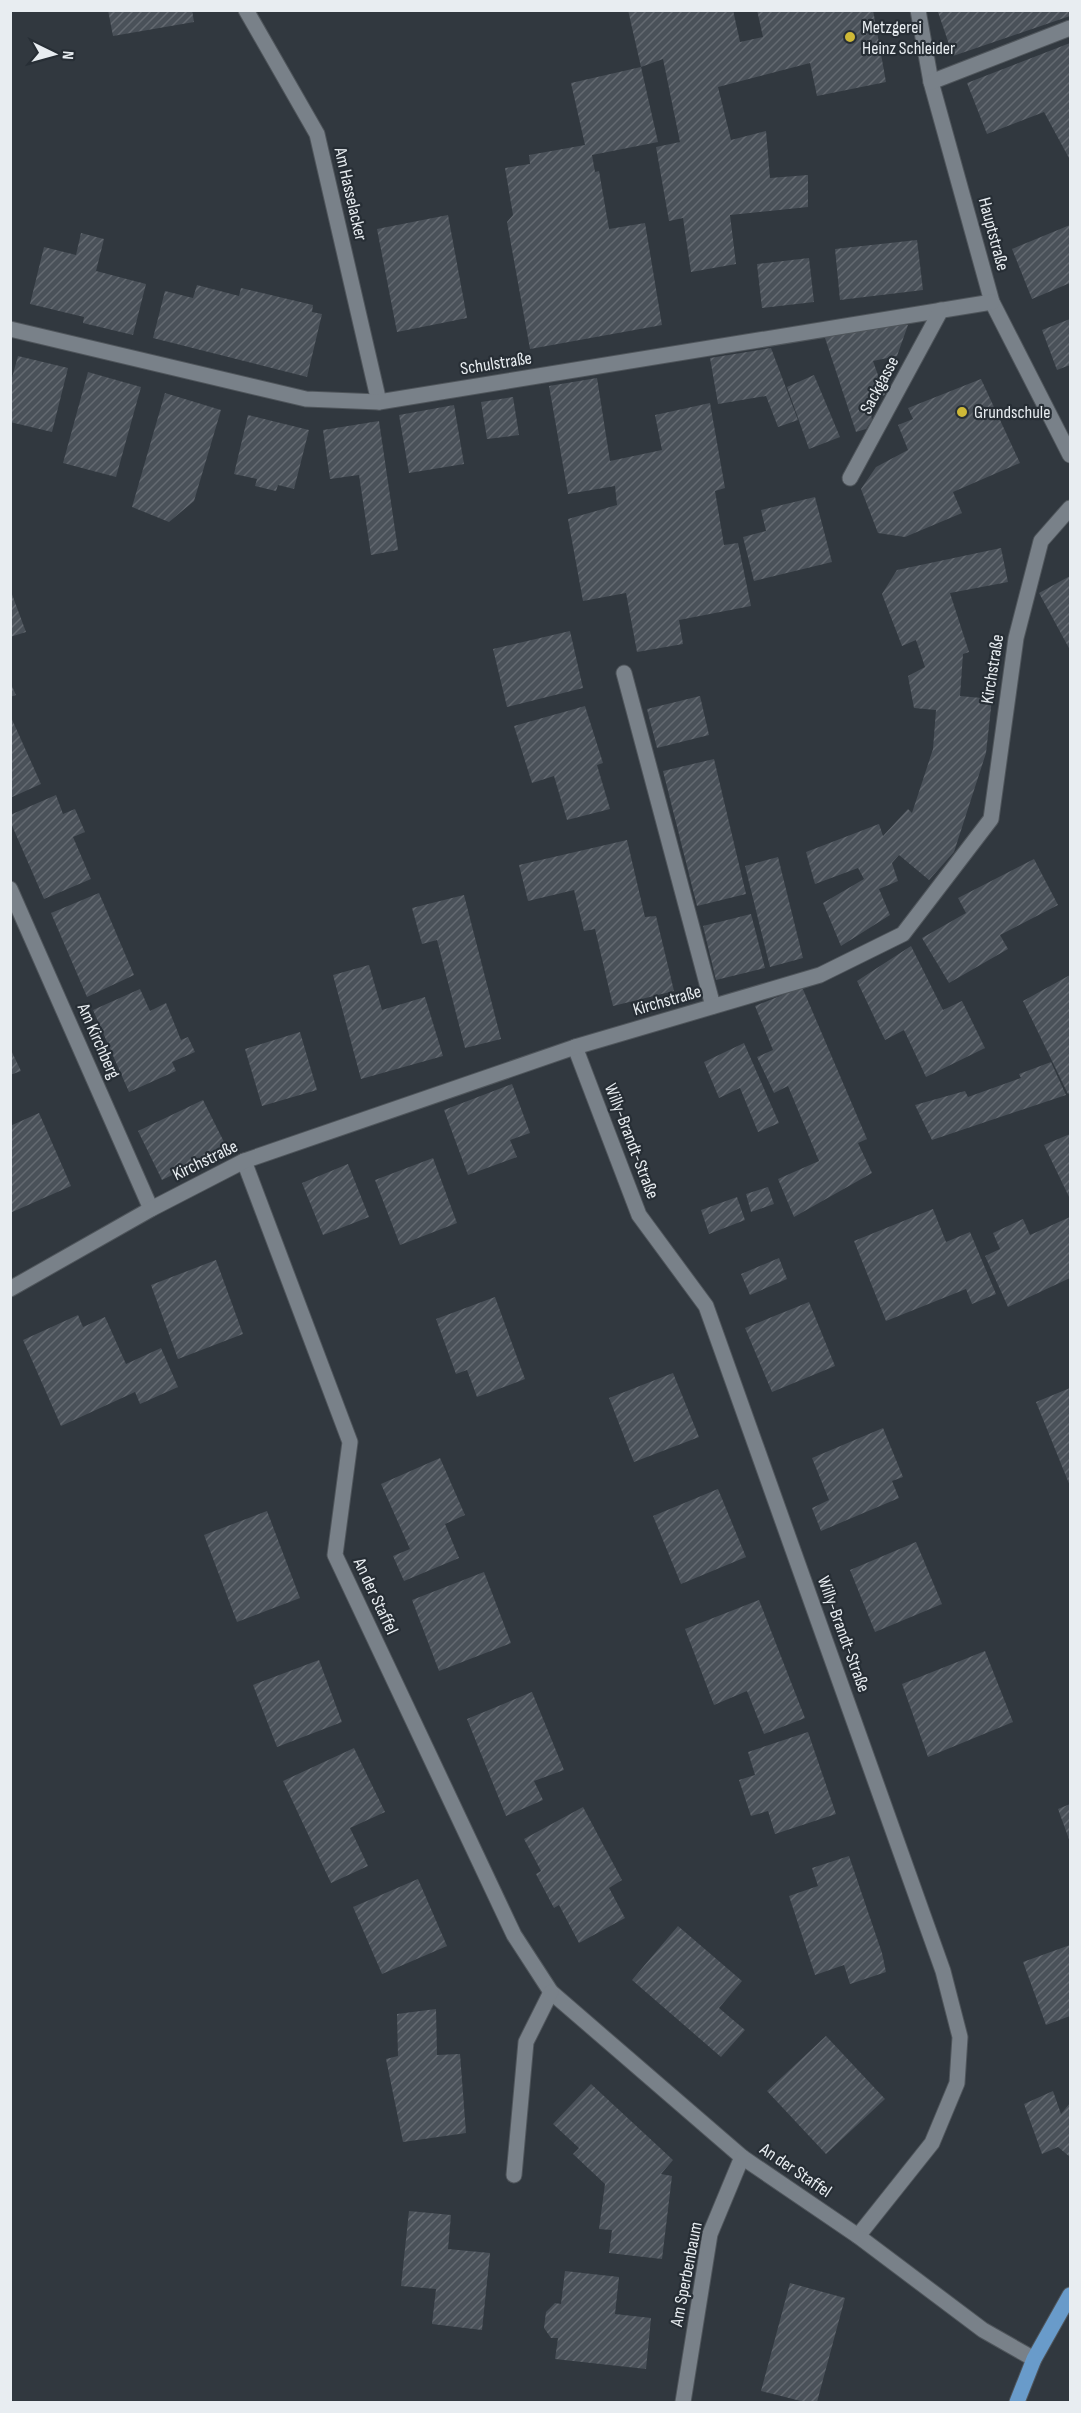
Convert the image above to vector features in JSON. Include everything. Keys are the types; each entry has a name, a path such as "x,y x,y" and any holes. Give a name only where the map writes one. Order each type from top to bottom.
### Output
{"main road":[{"path":"1017,2403 1034,2359 1071,2295"}],"street":[{"name":"Am Hasselacker","path":"246,10 317,134 379,402"},
{"name":"Hauptstraße","path":"918,10 931,82 992,302 1071,454"},
{"path":"931,82 1071,28"},
{"name":"Schulstraße","path":"10,329 306,399 379,402 992,302"},
{"name":"Sackgasse","path":"850,478 941,310"},
{"name":"Kirchstraße","path":"10,1289 151,1209 244,1161 575,1047 834,970 903,934 991,819 1016,638 1041,541 1071,508"},
{"path":"624,674 713,1006"},
{"name":"Am Kirchberg","path":"10,890 151,1209"},
{"name":"Willy-Brandt-Straße","path":"575,1047 639,1215 706,1306 943,1971 960,2037 957,2084 932,2143 858,2236"},
{"name":"An der Staffel","path":"244,1161 350,1442 335,1555 514,1935 551,1992 742,2157 858,2236 983,2330 1034,2359"},
{"path":"514,2175 526,2042 551,1992"},
{"name":"Am Sperbenbaum","path":"683,2403 710,2234 742,2157"}],"building":[{"path":"108,10 192,10 194,22 113,36"},
{"path":"628,10 733,10 740,42 763,37 757,10 873,10 886,82 817,96 810,63 718,87 731,140 766,131 770,178 808,175 808,207 730,215 736,264 691,272 683,218 669,221 656,147 680,142 663,59 641,67"},
{"path":"943,10 1068,10 1070,16 953,56 938,12"},
{"path":"1070,43 1070,160 1044,112 987,134 967,83"},
{"path":"641,67 658,142 592,155 595,172 599,171 609,229 645,223 662,325 530,349 507,222 513,215 505,168 530,164 529,155 585,145 571,83"},
{"path":"448,215 467,318 397,332 377,229"},
{"path":"1070,225 1070,283 1032,299 1012,249"},
{"path":"81,233 104,239 96,271 146,284 133,335 83,323 84,317 30,304 44,247 76,255"},
{"path":"917,240 923,290 840,300 835,249"},
{"path":"809,258 814,302 762,308 757,264"},
{"path":"197,285 239,296 241,288 313,305 312,312 322,314 307,377 153,338 165,291 193,298"},
{"path":"1070,319 1070,365 1057,370 1042,330"},
{"path":"862,325 908,325 897,356 873,361 885,395 871,400 874,412 871,413 872,420 866,429 856,432 824,335"},
{"path":"771,348 798,420 778,427 766,396 718,404 710,358"},
{"path":"18,356 68,368 52,432 10,422 10,385"},
{"path":"88,372 141,387 116,477 63,463"},
{"path":"814,375 840,437 809,449 787,387"},
{"path":"597,378 610,461 662,450 655,415 710,403 725,488 715,491 724,545 738,543 751,606 679,620 683,644 637,652 626,593 583,601 568,519 617,505 615,486 568,494 549,386"},
{"path":"981,379 1020,463 953,492 962,513 905,537 878,533 861,489 876,467 908,450 898,425 913,419 908,408"},
{"path":"165,393 221,410 194,501 169,522 132,507"},
{"path":"513,397 519,435 487,439 481,402"},
{"path":"454,405 464,464 409,473 399,415"},
{"path":"248,415 309,430 294,489 278,485 276,491 255,486 257,479 234,474"},
{"path":"379,421 398,550 371,555 359,475 330,479 323,430"},
{"path":"815,497 832,562 754,581 743,537 766,531 761,510"},
{"path":"1001,548 1008,582 950,593 969,652 963,654 960,696 992,699 986,753 954,852 929,880 899,855 892,863 898,881 879,889 890,915 841,946 823,903 864,879 858,868 815,884 806,852 879,824 883,836 908,809 912,813 933,749 936,710 914,708 908,676 925,667 916,640 902,646 882,594 897,570"},
{"path":"1070,576 1070,650 1039,593"},
{"path":"10,589 26,632 10,637"},
{"path":"570,631 583,688 507,707 493,649"},
{"path":"10,682 16,695 10,697"},
{"path":"700,696 709,735 657,748 647,709"},
{"path":"585,706 603,763 597,765 610,809 567,820 554,776 532,783 514,726"},
{"path":"10,715 41,784 10,798"},
{"path":"714,759 746,894 697,906 663,771"},
{"path":"56,795 63,814 75,809 85,832 73,837 91,879 44,899 10,821 10,815"},
{"path":"627,840 645,917 656,916 674,991 613,1006 595,929 584,931 574,890 528,901 519,865"},
{"path":"778,857 803,958 770,967 745,866"},
{"path":"1034,859 1058,905 1000,935 1008,949 949,983 922,938 966,913 958,898"},
{"path":"99,893 134,975 87,997 51,913"},
{"path":"464,895 501,1039 465,1048 437,940 422,944 412,908"},
{"path":"751,914 765,968 716,980 703,926"},
{"path":"911,946 943,1010 962,1001 985,1048 926,1077 904,1030 885,1040 857,981"},
{"path":"369,965 382,1010 425,997 443,1056 361,1079 333,975"},
{"path":"1070,975 1070,1093 1068,1094 1023,1001"},
{"path":"802,987 867,1139 858,1143 872,1173 794,1217 778,1179 819,1161 788,1086 774,1093 757,1057 773,1050 755,1006"},
{"path":"140,989 150,1011 166,1003 181,1040 188,1037 195,1052 172,1062 176,1071 129,1092 93,1010"},
{"path":"300,1032 317,1090 262,1106 245,1049"},
{"path":"744,1043 779,1123 758,1132 740,1088 719,1098 704,1062"},
{"path":"10,1048 21,1071 10,1075"},
{"path":"1051,1062 1066,1095 932,1140 915,1105 965,1091 968,1097 1021,1078 1019,1074"},
{"path":"512,1084 530,1133 510,1140 517,1157 468,1175 444,1110"},
{"path":"203,1100 227,1148 162,1180 138,1131"},
{"path":"39,1113 71,1186 10,1213 10,1126"},
{"path":"1070,1134 1070,1199 1044,1145"},
{"path":"433,1158 457,1223 400,1245 375,1180"},
{"path":"348,1164 369,1217 323,1235 302,1183"},
{"path":"768,1187 774,1204 751,1212 746,1194"},
{"path":"737,1197 745,1220 709,1234 701,1210"},
{"path":"933,1209 946,1242 970,1232 996,1294 972,1304 966,1289 886,1321 854,1241"},
{"path":"1070,1217 1070,1278 1008,1307 985,1256 1000,1249 993,1233 1023,1219 1030,1235"},
{"path":"779,1258 787,1279 750,1295 741,1274"},
{"path":"216,1260 243,1334 178,1359 151,1285"},
{"path":"495,1297 525,1379 477,1397 467,1370 456,1374 436,1319"},
{"path":"809,1302 835,1366 772,1392 745,1328"},
{"path":"78,1315 83,1327 105,1317 126,1364 161,1348 178,1387 140,1404 135,1392 61,1426 23,1340"},
{"path":"673,1373 699,1437 634,1462 609,1398"},
{"path":"1070,1388 1070,1486 1036,1402"},
{"path":"883,1428 903,1477 892,1481 899,1498 821,1531 812,1508 829,1500 812,1458"},
{"path":"440,1458 465,1515 445,1524 459,1558 404,1581 393,1556 410,1549 381,1484"},
{"path":"718,1489 746,1557 681,1584 653,1516"},
{"path":"267,1511 300,1598 237,1622 204,1535"},
{"path":"916,1542 942,1604 875,1632 850,1570"},
{"path":"484,1572 511,1643 439,1671 412,1600"},
{"path":"759,1600 805,1718 764,1734 747,1691 714,1705 685,1629"},
{"path":"985,1651 1013,1722 928,1757 902,1684"},
{"path":"319,1660 342,1722 277,1747 253,1685"},
{"path":"532,1692 564,1770 534,1781 543,1800 506,1816 467,1719"},
{"path":"808,1732 836,1814 775,1834 768,1811 751,1816 739,1780 755,1775 748,1752"},
{"path":"354,1748 385,1812 350,1828 368,1866 331,1883 283,1781"},
{"path":"1070,1804 1070,1842 1058,1809"},
{"path":"583,1807 622,1880 609,1888 625,1918 579,1943 559,1905 554,1908 536,1874 541,1871 524,1839"},
{"path":"849,1856 882,1953 886,1972 850,1984 844,1965 815,1975 789,1896 818,1886 812,1868"},
{"path":"418,1879 447,1946 382,1974 353,1907"},
{"path":"678,1926 742,1981 719,2008 745,2030 721,2057 632,1980"},
{"path":"1070,1945 1070,2016 1046,2025 1023,1962"},
{"path":"436,2009 437,2055 460,2054 466,2133 403,2142 386,2059 398,2056 397,2014"},
{"path":"826,2036 885,2099 826,2154 767,2091"},
{"path":"591,2084 673,2160 661,2174 672,2176 662,2259 609,2253 612,2230 599,2229 605,2184 573,2154 579,2148 553,2124"},
{"path":"1053,2091 1061,2114 1070,2103 1070,2157 1058,2147 1042,2154 1024,2104"},
{"path":"409,2211 451,2215 448,2249 490,2253 482,2330 432,2324 436,2289 401,2286"},
{"path":"565,2271 619,2277 615,2314 651,2318 646,2369 555,2359 558,2338 551,2338 544,2328 546,2312 555,2303 561,2304"},
{"path":"790,2283 845,2298 817,2402 805,2402 761,2391"}],"place":[{"name":"Metzgerei Heinz Schleider","path":"850,37"},
{"name":"Grundschule","path":"962,412"}]}
